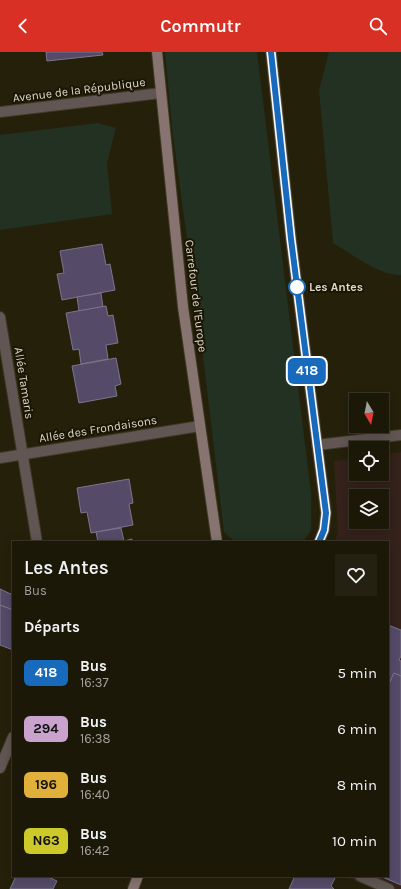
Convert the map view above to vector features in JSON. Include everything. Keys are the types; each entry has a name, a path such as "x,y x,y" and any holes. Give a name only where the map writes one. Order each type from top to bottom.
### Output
{"street":[{"name":"Carrefour de l'Europe","path":"156,52 183,307 217,541"},
{"path":"271,52 291,239 326,513 324,530 319,541"},
{"name":"Avenue de la République","path":"0,112 160,93"},
{"name":"Allée Tamaris","path":"0,317 37,541"},
{"name":"Allée des Frondaisons","path":"0,458 200,426"},
{"path":"317,445 401,434"},
{"path":"0,768 12,739"},
{"path":"133,889 138,877"},
{"path":"362,877 389,889"}],"shaded area":[{"path":"401,452 401,889 374,889 346,877 389,877 389,541 334,541 338,533 334,461 349,459 349,481 389,481 389,453"}],"green space":[{"path":"165,52 257,52 311,493 311,530 304,541 234,541 224,532 202,348 173,136"},
{"path":"329,52 401,52 401,275 393,275 376,268 333,243 319,90"},
{"path":"98,123 116,128 107,163 112,214 0,230 0,135"}],"building":[{"path":"46,52 102,52 103,55 47,61"},
{"path":"102,244 106,265 110,264 115,290 62,300 57,274 64,273 60,251"},
{"path":"101,293 103,307 79,311 77,297"},
{"path":"106,306 108,316 113,315 118,343 106,345 108,359 81,364 79,349 73,350 66,313"},
{"path":"116,358 121,384 115,386 117,396 79,403 72,366"},
{"path":"129,479 133,503 129,504 133,525 91,533 87,512 81,513 77,488"},
{"path":"121,528 124,541 98,541 96,532"},
{"path":"0,589 12,595 12,610 0,605"},
{"path":"0,605 12,610 12,650 0,645"},
{"path":"389,625 401,630 401,656 399,660 401,661 401,676 394,673 389,684"},
{"path":"394,673 401,676 401,885 382,877 389,877 389,684"},
{"path":"16,877 48,877 57,881 53,889 10,889"},
{"path":"292,877 336,877 331,886 334,889 289,889 294,878"}],"bus line":[{"name":"418","path":"271,52 291,239 326,513 324,530 319,541"}],"place":[{"name":"Les Antes","path":"297,287"}]}
